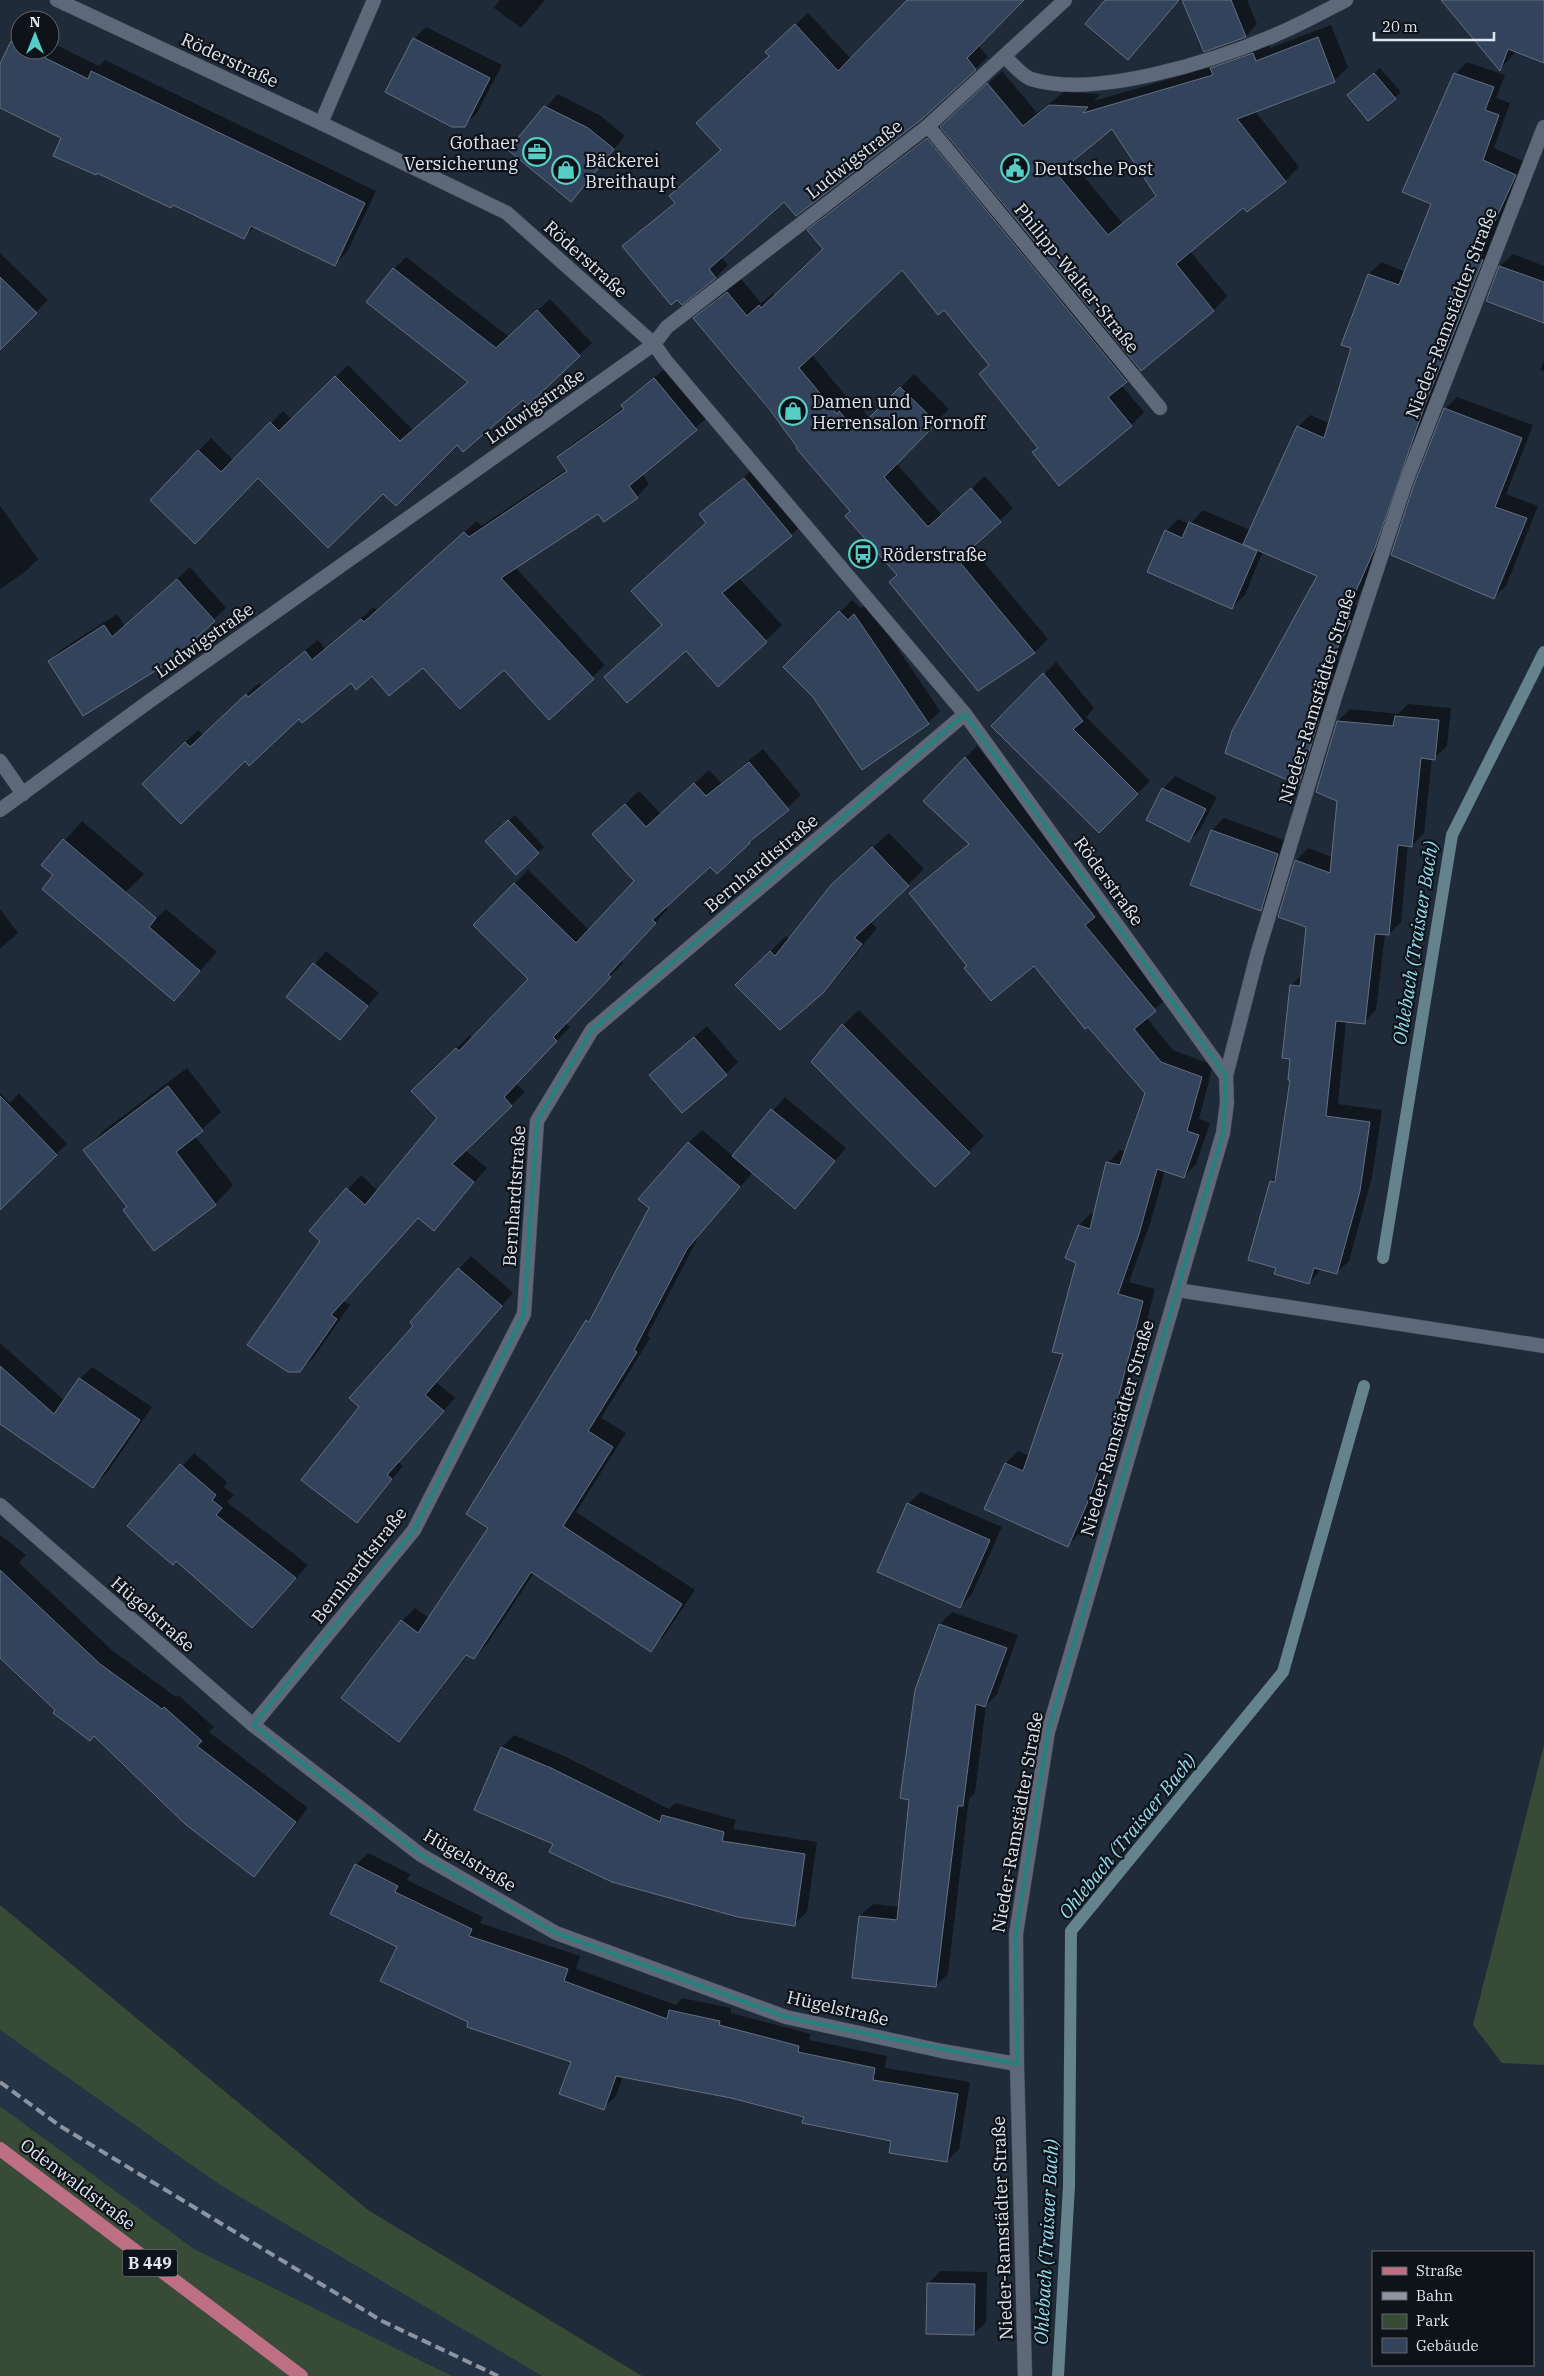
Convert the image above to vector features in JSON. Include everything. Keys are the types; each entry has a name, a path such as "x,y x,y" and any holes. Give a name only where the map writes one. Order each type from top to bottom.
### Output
{"main road":[{"name":"Odenwaldstraße","path":"0,2149 300,2376"}],"street":[{"name":"Röderstraße","path":"57,0 322,123 507,213 654,344 666,361 965,714 1226,1076"},
{"path":"322,123 374,0"},
{"name":"Ludwigstraße","path":"0,810 151,700 654,344 667,327 928,126 1065,0"},
{"path":"1005,57 1029,79 1071,86 1118,81 1183,67 1274,36 1346,0"},
{"name":"Philipp-Walter-Straße","path":"928,126 1160,408"},
{"name":"Nieder-Ramstädter Straße","path":"1025,2376 1017,2064 1016,1934 1048,1732 1223,1133 1227,1103 1226,1076 1259,946 1335,696 1402,494 1544,127"},
{"name":"Bernhardtstraße","path":"253,1725 414,1530 524,1314 537,1122 592,1030 965,714"},
{"path":"0,761 23,794"},
{"path":"1177,1290 1544,1346"},
{"name":"Hügelstraße","path":"0,1505 253,1725 421,1855 556,1934 786,2017 1017,2064"}],"highlighted area":[{"path":"965,714 1226,1076 1223,1133 1048,1732 1016,1934 1017,2064 786,2017 556,1933 421,1855 253,1725 414,1530 524,1314 537,1121 592,1030"}],"shaded area":[{"path":"0,2030 220,2185 542,2376 452,2376 194,2249 0,2106"}],"green space":[{"path":"1544,1745 1544,2065 1502,2063 1473,2025"},
{"path":"0,1905 368,2210 642,2376 542,2376 220,2185 0,2030"},
{"path":"0,2106 194,2249 452,2376 0,2376"}],"building":[{"path":"907,0 1024,0 967,58 976,70 922,119 796,216 784,202 709,269 716,278 682,305 677,300 671,305 622,246 675,203 669,196 721,150 696,123 769,56 765,52 795,24 838,71"},
{"path":"1105,0 1179,0 1128,60 1085,24"},
{"path":"1182,0 1231,0 1246,37 1204,52"},
{"path":"1441,0 1544,0 1544,63 1508,49 1500,71"},
{"path":"1318,37 1335,82 1237,119 1286,182 1247,212 1243,208 1176,264 1214,311 1141,371 940,127 987,83 1023,126 1049,105 1088,107 1083,113 1213,75 1210,68 1253,53 1256,61","holes":["1112,129 1156,196 1108,235 1057,174"]},
{"path":"413,38 490,78 465,127 452,127 385,92"},
{"path":"10,43 10,60 49,60 88,79 91,71 365,203 335,266 251,226 244,239 173,205 171,208 97,173 96,175 53,156 61,138 0,108 0,64"},
{"path":"1374,73 1396,99 1368,121 1347,95"},
{"path":"1454,73 1494,87 1485,110 1499,115 1483,160 1516,175 1478,258 1483,260 1426,402 1375,548 1344,618 1351,621 1326,671 1333,674 1314,718 1319,719 1299,785 1225,753 1232,731 1317,576 1243,544 1297,426 1324,438 1351,348 1341,345 1368,274 1399,285 1431,204 1402,192"},
{"path":"544,106 588,128 614,149 571,202 508,150"},
{"path":"927,138 1127,382 1108,397 1132,426 1059,486 1032,452 1038,448 979,374 989,365 944,310 938,315 902,270 799,368 837,414 839,411 856,431 900,387 937,423 884,477 928,527 971,488 1001,522 958,560 1035,653 978,691 889,582 897,575 845,516 850,511 796,448 770,410 693,318 727,292 747,316 759,305 761,308 823,249 807,230"},
{"path":"1499,266 1544,282 1544,323 1486,301"},
{"path":"393,268 496,348 537,310 580,356 528,405 523,400 463,452 457,445 396,506 383,494 328,548 258,478 195,544 150,500 198,450 221,472 270,422 279,431 335,376 400,441 468,382 366,302"},
{"path":"0,277 37,313 0,350"},
{"path":"654,378 697,430 629,486 638,498 604,522 598,514 501,578 594,679 549,720 504,670 460,709 423,668 389,696 372,676 356,690 351,683 302,723 299,719 249,766 245,761 181,824 142,784 185,742 190,747 246,694 248,697 305,651 312,660 361,619 364,622 464,532 469,537 567,471 557,457 624,409 621,405"},
{"path":"1444,408 1522,438 1495,507 1527,518 1494,599 1391,555 1413,487"},
{"path":"744,478 792,536 722,593 767,642 718,687 686,651 627,703 604,677 662,625 631,591 706,523 699,514"},
{"path":"1189,522 1257,551 1232,609 1147,572 1165,530 1182,538"},
{"path":"177,579 215,621 171,661 83,716 48,661 104,625 112,637"},
{"path":"839,611 848,620 854,614 929,724 862,770 813,697 783,667"},
{"path":"1043,673 1083,721 1073,729 1138,794 1099,833 991,726"},
{"path":"1395,716 1439,720 1435,760 1421,758 1412,847 1398,845 1389,935 1375,934 1365,1024 1336,1021 1326,1116 1370,1122 1360,1191 1337,1274 1314,1268 1309,1284 1274,1274 1276,1268 1248,1260 1270,1181 1275,1182 1290,1080 1288,1080 1290,1059 1282,1058 1290,985 1300,986 1306,927 1278,917 1295,860 1330,873 1337,801 1316,792 1337,721 1393,726"},
{"path":"965,757 1095,917 1085,925 1156,1011 1134,1029 1161,1062 1202,1077 1187,1131 1199,1135 1184,1178 1157,1169 1139,1234 1118,1294 1143,1301 1114,1414 1118,1415 1087,1504 1068,1547 984,1509 1005,1463 1023,1471 1063,1354 1052,1352 1076,1263 1065,1258 1078,1225 1090,1229 1106,1162 1120,1165 1145,1093 1088,1027 1085,1029 1034,966 991,1001 964,968 967,966 909,893 969,844 923,801"},
{"path":"749,762 789,810 749,842 717,874 710,867 652,920 656,923 608,975 611,977 553,1037 557,1041 504,1097 512,1106 452,1164 474,1182 434,1231 418,1218 331,1315 337,1319 300,1372 288,1372 247,1345 320,1241 309,1231 346,1188 365,1205 437,1118 411,1091 456,1048 459,1051 528,979 473,925 514,883 576,943 634,881 592,834 625,804 646,827 694,783 706,796"},
{"path":"1162,788 1206,809 1189,842 1146,820"},
{"path":"508,820 539,853 516,875 485,841"},
{"path":"1211,830 1278,854 1261,911 1190,885"},
{"path":"63,839 156,918 149,927 200,971 174,1001 42,889 53,875 41,865"},
{"path":"872,847 909,886 854,938 862,944 823,993 780,1030 735,985 770,951 775,956 831,885"},
{"path":"313,963 368,1006 340,1040 286,997"},
{"path":"842,1024 970,1153 935,1187 811,1062"},
{"path":"694,1037 727,1075 682,1113 649,1075"},
{"path":"168,1086 203,1131 176,1152 216,1205 154,1251 123,1210 127,1207 83,1150"},
{"path":"0,1096 57,1155 0,1210"},
{"path":"771,1109 835,1161 795,1209 732,1156"},
{"path":"688,1142 740,1187 687,1249 634,1350 637,1352 588,1431 613,1447 563,1526 682,1604 651,1652 531,1572 474,1659 466,1655 399,1742 341,1698 401,1620 418,1633 488,1528 466,1514 586,1320 589,1322 649,1208 638,1199"},
{"path":"458,1268 502,1306 425,1395 444,1411 387,1475 392,1479 357,1523 301,1480 359,1407 349,1398 413,1326 410,1322"},
{"path":"0,1366 54,1414 79,1378 140,1420 93,1488 0,1424"},
{"path":"180,1464 216,1495 212,1500 222,1508 216,1515 296,1578 252,1628 176,1561 173,1565 127,1526"},
{"path":"907,1503 990,1540 960,1608 877,1572"},
{"path":"0,1570 100,1664 162,1709 164,1707 202,1741 197,1746 296,1822 254,1877 185,1824 94,1736 90,1741 53,1713 55,1710 0,1658"},
{"path":"939,1624 1007,1648 985,1707 976,1704 963,1806 958,1806 936,1987 852,1978 859,1916 897,1920 909,1800 900,1798 915,1690"},
{"path":"501,1747 551,1768 660,1822 662,1815 724,1832 722,1841 805,1854 795,1926 738,1917 612,1882 549,1852 553,1844 474,1810"},
{"path":"355,1864 398,1886 395,1892 472,1929 469,1936 568,1969 564,1981 667,2019 669,2010 720,2021 719,2025 799,2046 798,2052 875,2068 873,2080 958,2094 947,2162 889,2153 891,2141 802,2123 804,2117 731,2098 616,2076 604,2110 559,2094 571,2062 467,2027 468,2022 380,1981 397,1947 330,1914"},
{"path":"927,2283 975,2284 974,2335 926,2334"}],"waterway":[{"name":"Ohlebach (Traisaer Bach)","path":"1383,1258 1452,835 1544,652"},
{"name":"Ohlebach (Traisaer Bach)","path":"1058,2376 1069,2186 1071,1931 1283,1672 1364,1386"}],"railway":[{"path":"0,2082 60,2126 382,2321 498,2376"}],"place":[{"name":"Gothaer Versicherung","path":"537,152"},
{"name":"Deutsche Post","path":"1015,168"},
{"name":"Bäckerei Breithaupt","path":"566,170"},
{"name":"Damen und Herrensalon Fornoff","path":"793,411"},
{"name":"Röderstraße","path":"863,554"}]}
